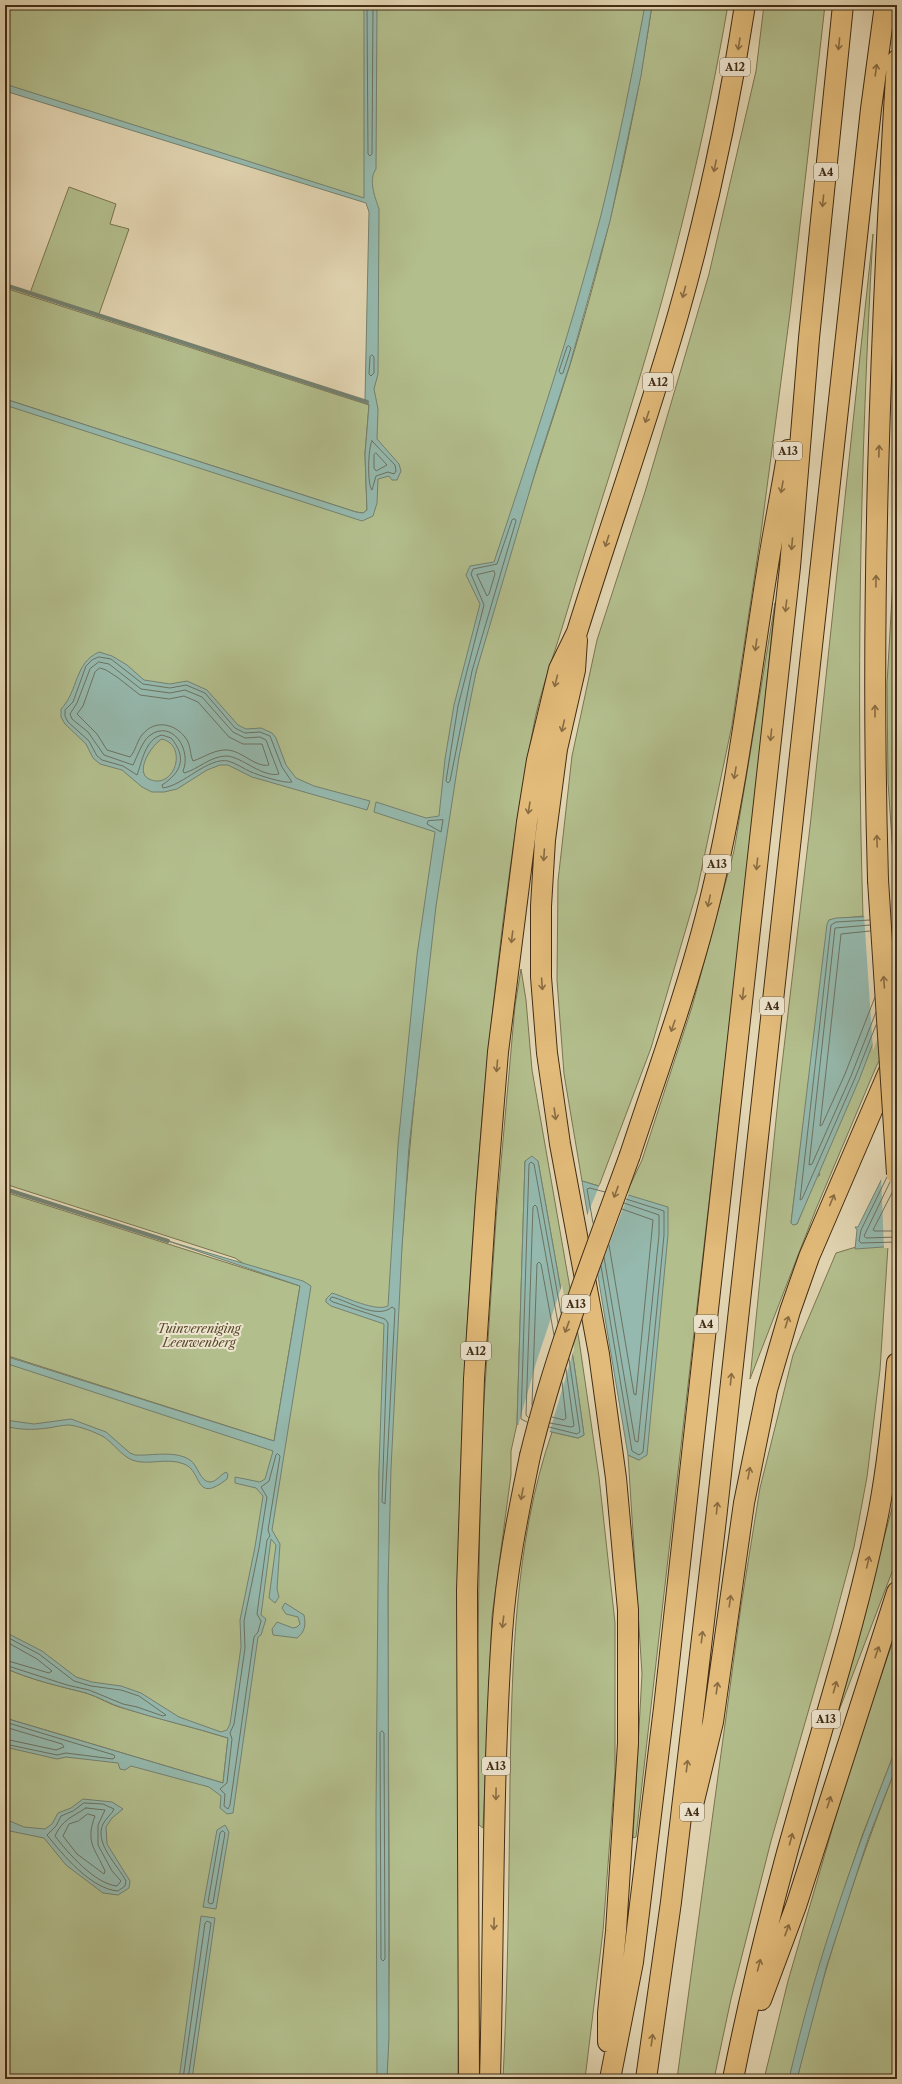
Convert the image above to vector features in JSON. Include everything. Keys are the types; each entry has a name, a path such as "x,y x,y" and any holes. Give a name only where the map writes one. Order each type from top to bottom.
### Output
{"highway":[{"name":"A12","path":"469,2079 467,1590 474,1379 486,1199 499,1045 529,806 537,760 559,669 578,632 645,423 682,300 722,135 745,5"},
{"name":"A4","path":"609,2079 633,1962 664,1708 790,567 809,338 843,5"},
{"name":"A4","path":"646,2079 671,1902 716,1519 871,109 885,5"},
{"path":"897,60 886,294 876,576 874,712 878,880 897,1174"},
{"path":"886,294 897,216"},
{"name":"A13","path":"490,2079 496,1761 502,1632 514,1538 540,1414 561,1344 630,1155 678,1013 708,907 729,807 751,687 768,565 809,338"},
{"name":"A12","path":"578,632 575,670 558,749 545,840 541,906 541,977 547,1053 560,1144 600,1362 616,1478 628,1610 628,1743 616,1931 608,2013 609,2079"},
{"name":"A4","path":"671,1902 712,1722 744,1503 767,1390 790,1311 809,1257 897,1053"},
{"name":"A13","path":"734,2075 774,1904 854,1621 868,1560 884,1480 893,1413 897,1363"},
{"name":"A13","path":"734,2075 796,1906 897,1592"}],"green space":[{"path":"5,5 649,5 602,231 493,587 451,758 431,899 379,1472 383,2079 5,2079 5,1721 228,1788 235,1738 5,1664 5,1360 280,1448 307,1287 247,1266 235,1258 5,1184 5,401 362,517 372,510 373,210 369,201 5,87"},
{"path":"652,5 728,5 699,153 675,250 649,348 542,691 524,776 498,965 483,1107 465,1370 460,1476 458,1598 458,2079 387,2079 389,1897 388,1593 393,1391 406,1189 435,911 457,766 477,668 509,554 570,365 607,232 628,142"},
{"path":"764,5 825,5 790,313 760,540 732,725 697,891 651,1048 599,1186 582,1181 564,1074 557,980 558,881 572,756 597,640 645,492 709,274 756,71"},
{"path":"69,187 116,204 110,224 129,229 99,314 30,293"},
{"path":"873,234 865,404 860,575 860,746 863,916 829,920 791,1223 797,1224 816,1176 819,1176 820,1174 818,1173 897,980 897,1026 876,1067 816,1209 750,1379 779,1090 811,818"},
{"path":"5,288 369,405 365,454 367,510 363,513 356,512 5,399"},
{"path":"897,452 897,913 888,782 887,684 895,545"},
{"path":"775,603 752,829 636,1837 633,1838 642,1674 628,1455 639,1460 626,1194 642,1160 692,1007 734,851"},
{"path":"521,969 526,1000 532,1070 579,1340 599,1477 615,1623 615,1772 603,1931 585,2079 503,2079 509,1893 512,1693 514,1649 523,1561 539,1474 552,1432 578,1438 584,1435 574,1364 538,1161 525,1161 517,1424 511,1451 511,1475 492,1616 483,1828 479,1825 478,1641 481,1447 496,1219 515,1006"},
{"name":"Tuinvereniging Leeuwenberg","path":"5,1192 300,1286 274,1441 5,1355"},
{"path":"888,1246 880,1370 867,1477 854,1547 771,1841 731,1999 714,2079 677,2079 741,1606 760,1488 793,1355 836,1253 856,1247"},
{"path":"897,1490 897,1559 832,1729"},
{"path":"897,1629 897,1746 862,1836 840,1902 821,1962 789,2079 764,2079 788,1981 854,1754"},
{"path":"5,1668 35,1679 86,1693 118,1707 228,1738 223,1783 5,1718"},
{"path":"897,1765 897,2079 797,2079 841,1920"}],"water":[{"path":"364,5 377,5 376,169 372,183 379,209 378,374 374,389 378,409 377,439 399,464 401,471 397,480 392,480 389,476 378,479 377,503 373,516 362,521 5,405 5,399 356,512 363,513 367,510 365,454 369,405 365,399 369,212 366,203 5,91 5,84 364,198"},
{"path":"645,5 652,5 641,76 610,221 570,364 540,456 476,672 459,757 436,906 409,1147 402,1247 391,1469 388,1588 389,2037 387,2079 377,2079 376,1812 379,1468 384,1324 331,1306 326,1302 326,1299 332,1293 368,1306 388,1306 398,1145 417,955 435,832 374,812 376,802 426,818 439,816 445,759 454,705 480,604 466,575 470,566 494,562 550,389 577,302 601,215"},
{"path":"99,652 112,656 127,665 144,680 170,684 187,681 207,690 238,725 246,729 261,728 272,733 276,738 286,765 296,778 314,786 370,801 367,810 252,777 228,765 220,765 207,770 177,789 164,792 152,792 142,787 122,770 100,764 93,758 86,744 65,724 61,717 61,709 67,702 85,663","holes":["162,739 170,743 175,750 176,758 175,766 171,773 165,779 158,781 149,779 143,770 146,758 154,746"]},
{"path":"897,915 897,980 859,1080 797,1224 793,1225 791,1223 827,924 829,920 836,918"},
{"path":"897,1148 897,1246 855,1249 857,1230 855,1227 858,1227"},
{"path":"532,1156 538,1161 574,1364 584,1435 578,1438 517,1424 525,1161"},
{"path":"582,1181 668,1207 668,1235 647,1455 639,1460 628,1455"},
{"path":"168,1241 303,1281 311,1286 272,1530 280,1544 277,1589 279,1597 275,1603 269,1598 276,1545 271,1539 261,1615 266,1619 261,1635 258,1637 233,1813 227,1814 220,1808 221,1796 209,1787 131,1766 125,1770 120,1769 118,1763 66,1757 57,1759 5,1747 5,1718 223,1783 228,1738 123,1708 95,1696 35,1679 5,1668 5,1632 42,1651 76,1677 92,1682 121,1686 141,1693 179,1717 221,1732 227,1730 230,1724 241,1647 240,1620 255,1547 263,1496 256,1488 235,1483 235,1477 260,1482 265,1479 273,1451 5,1363 5,1356 274,1441 300,1286"},
{"path":"71,1419 106,1432 130,1453 135,1455 177,1455 193,1462 201,1476 207,1481 214,1481 226,1472 228,1474 227,1479 209,1489 204,1488 190,1468 184,1464 171,1461 138,1462 132,1460 124,1455 104,1437 92,1431 69,1425 31,1429 5,1426 5,1420 34,1424"},
{"path":"285,1603 304,1615 304,1628 302,1633 297,1638 273,1635 272,1629 277,1622 293,1628 300,1624 298,1617 286,1614 282,1608"},
{"path":"897,1746 897,1765 868,1839 827,1965 797,2079 789,2079 799,2036 823,1952 851,1869"},
{"path":"83,1799 112,1802 123,1809 112,1818 106,1827 107,1844 130,1881 129,1888 118,1895 103,1893 66,1865 44,1838 5,1830 5,1819 24,1827 45,1829 52,1824 58,1813 71,1808"},
{"path":"225,1825 229,1832 216,1909 203,1907 217,1830"},
{"path":"201,1916 215,1918 192,2079 179,2079"}],"pier":[{"path":"895,913 897,986 873,1051 864,914"},
{"path":"897,1146 897,1248 884,1248 881,1176"},
{"path":"600,1184 629,1193 597,1276 586,1218"},
{"path":"562,1285 574,1349 549,1434 518,1426 537,1360"}],"waterway":[{"path":"5,285 367,402"},
{"path":"5,1189 168,1241"}]}
